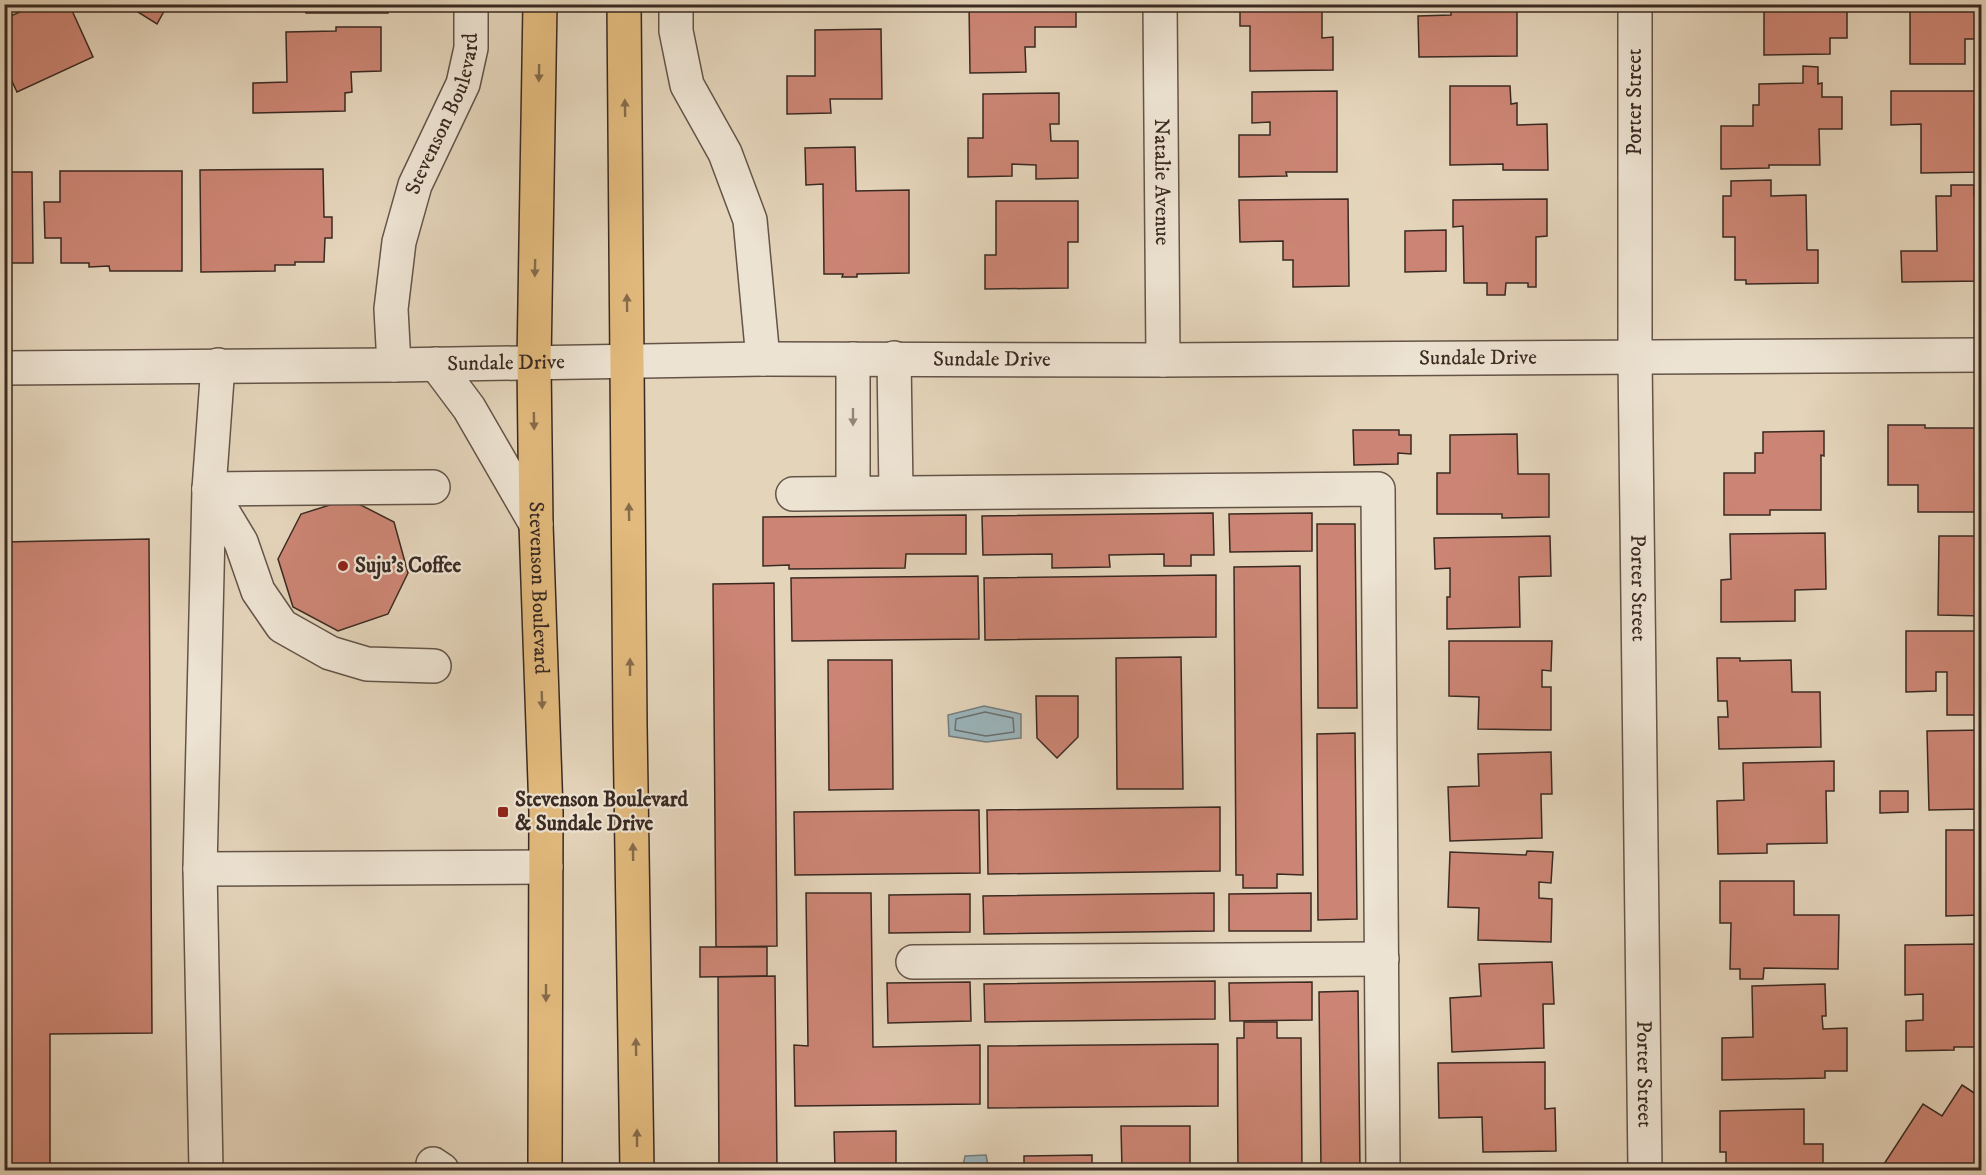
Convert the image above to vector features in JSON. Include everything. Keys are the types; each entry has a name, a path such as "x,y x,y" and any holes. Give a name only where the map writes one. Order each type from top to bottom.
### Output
{"main road":[{"name":"Stevenson Boulevard","path":"540,4 534,363 536,524 546,812 545,1170"},
{"path":"624,4 630,725 637,1170"}],"street":[{"name":"Stevenson Boulevard","path":"394,365 391,309 399,242 415,185 464,84 471,48 471,4"},
{"path":"676,4 676,32 687,85 725,153 750,220 763,358"},
{"name":"Natalie Avenue","path":"1160,4 1163,360"},
{"name":"Porter Street","path":"1635,4 1635,358 1645,1170"},
{"name":"Sundale Drive","path":"4,368 394,365 763,358 1163,360 1982,355"},
{"path":"894,358 896,492"},
{"path":"852,359 853,493"},
{"path":"436,364 469,408 536,524"},
{"path":"206,1170 200,869 208,489 218,365"},
{"path":"208,489 433,486"},
{"path":"208,489 241,542 258,591 282,626 330,653 367,664 434,666"},
{"path":"793,494 1378,489 1383,1170"},
{"path":"200,869 546,867"},
{"path":"913,962 1382,959"}],"water":[{"path":"984,706 1021,714 1021,738 986,742 949,736 948,715"},
{"path":"986,1155 989,1170 962,1170 965,1156"}],"building":[{"path":"27,4 69,4 93,57 17,92 4,64 4,19 29,8"},
{"path":"125,4 168,4 157,24"},
{"path":"306,4 388,4 388,13 306,13"},
{"path":"969,4 1076,4 1076,27 1035,27 1035,47 1025,47 1026,72 970,73"},
{"path":"1240,4 1322,4 1322,38 1333,37 1333,70 1250,71 1250,26 1240,26"},
{"path":"1451,4 1544,4 1544,9 1517,9 1517,56 1419,57 1418,16 1451,15"},
{"path":"1722,4 1828,4 1828,10 1847,10 1847,38 1830,38 1830,54 1764,55 1764,10 1722,11"},
{"path":"1910,4 1982,4 1982,20 1975,20 1975,39 1965,39 1965,64 1910,64"},
{"path":"336,27 381,27 381,71 351,72 352,92 345,93 345,111 253,113 253,83 287,82 286,32 336,31"},
{"path":"881,29 882,99 830,99 831,113 787,114 787,76 815,76 815,30"},
{"path":"1803,66 1818,67 1818,84 1822,83 1822,97 1842,97 1842,129 1819,129 1820,165 1769,165 1769,168 1721,169 1721,126 1753,126 1753,105 1759,105 1759,84 1803,83"},
{"path":"1450,86 1510,86 1511,104 1517,103 1517,125 1547,124 1548,170 1503,170 1503,164 1450,165"},
{"path":"1337,91 1337,172 1286,172 1287,176 1239,177 1239,135 1270,135 1270,122 1252,123 1252,92"},
{"path":"1891,91 1980,91 1982,172 1921,173 1921,124 1891,125"},
{"path":"1059,93 1059,124 1050,124 1051,141 1078,141 1078,178 1036,179 1036,165 1012,164 1012,176 968,177 968,138 983,138 983,94"},
{"path":"855,147 856,191 909,190 909,273 857,274 857,277 824,274 823,184 806,185 805,148"},
{"path":"323,169 324,217 332,217 332,238 325,238 324,262 275,265 275,271 201,272 200,170"},
{"path":"60,171 182,171 182,271 110,271 109,266 89,267 89,263 61,263 61,238 45,238 44,202 60,202"},
{"path":"4,172 32,172 33,263 4,263"},
{"path":"1771,180 1771,196 1806,195 1807,250 1818,250 1818,283 1746,284 1746,280 1735,280 1735,237 1723,237 1723,196 1731,196 1731,181"},
{"path":"1951,185 1974,185 1974,196 1982,196 1982,281 1902,282 1901,251 1937,251 1936,196 1951,196"},
{"path":"1348,199 1349,286 1293,287 1293,260 1283,260 1283,241 1240,242 1239,200"},
{"path":"1547,199 1547,236 1536,237 1536,287 1528,287 1528,283 1506,283 1505,295 1487,295 1487,283 1464,283 1463,226 1453,227 1453,200"},
{"path":"996,201 1078,201 1078,242 1068,242 1068,288 985,289 985,255 996,255"},
{"path":"1446,230 1446,271 1405,272 1405,231"},
{"path":"1888,425 1925,425 1925,428 1982,428 1982,512 1918,512 1918,485 1888,485"},
{"path":"1353,430 1399,430 1399,435 1411,435 1411,454 1398,453 1398,464 1354,465"},
{"path":"1824,431 1824,456 1821,455 1821,510 1770,510 1770,515 1724,515 1724,473 1755,473 1755,453 1763,453 1763,432"},
{"path":"1517,434 1518,474 1549,474 1549,517 1502,518 1502,514 1437,514 1437,473 1450,473 1450,435"},
{"name":"Suju's Coffee","path":"349,499 394,522 408,573 388,614 338,631 293,607 278,559 301,514"},
{"path":"1213,513 1214,555 1191,555 1191,566 1164,566 1164,554 1109,555 1110,567 1052,568 1052,554 983,555 982,516"},
{"path":"1312,513 1312,551 1230,552 1229,514"},
{"path":"966,515 966,554 906,554 905,568 789,569 789,565 763,566 763,517"},
{"path":"1317,524 1355,524 1357,708 1318,708"},
{"path":"1825,533 1826,589 1795,590 1795,621 1721,622 1721,580 1731,579 1730,534"},
{"path":"1550,536 1551,576 1519,577 1520,627 1447,629 1450,568 1435,569 1434,538"},
{"path":"1939,536 1982,536 1982,616 1938,615"},
{"path":"149,539 152,1033 50,1034 50,1170 4,1170 4,542"},
{"path":"1300,566 1303,875 1277,874 1277,888 1243,888 1243,875 1236,875 1234,567"},
{"path":"1216,575 1216,637 985,640 984,578"},
{"path":"978,576 979,639 792,641 791,578"},
{"path":"774,583 777,946 716,947 713,584"},
{"path":"1906,631 1982,631 1982,715 1947,715 1947,672 1936,672 1936,691 1906,692"},
{"path":"1449,641 1552,641 1551,671 1542,670 1542,687 1551,687 1551,730 1478,729 1479,697 1449,696"},
{"path":"1181,657 1183,789 1117,789 1116,658"},
{"path":"1717,658 1740,658 1740,661 1791,660 1792,692 1820,692 1821,747 1719,749 1718,717 1728,717 1727,701 1718,701"},
{"path":"828,660 892,660 893,789 829,790"},
{"path":"1036,696 1078,696 1078,737 1057,758 1037,738"},
{"path":"1982,730 1982,814 1981,809 1929,810 1927,731"},
{"path":"1355,733 1357,919 1318,920 1317,734"},
{"path":"1551,752 1552,794 1541,794 1542,838 1450,841 1448,787 1479,786 1478,754"},
{"path":"1834,761 1834,791 1826,791 1827,843 1767,844 1767,853 1718,854 1717,801 1744,800 1743,763"},
{"path":"1880,791 1908,791 1908,812 1880,813"},
{"path":"1220,807 1220,871 988,874 987,810"},
{"path":"979,810 980,873 795,875 794,812"},
{"path":"1946,830 1982,830 1982,915 1946,916"},
{"path":"1527,851 1553,852 1551,883 1539,882 1539,898 1552,899 1551,942 1478,940 1479,908 1448,907 1450,852 1526,855"},
{"path":"1720,881 1794,881 1794,915 1839,915 1838,969 1764,968 1763,979 1740,979 1740,969 1730,969 1731,923 1720,923"},
{"path":"806,893 871,893 873,1047 980,1045 980,1104 795,1106 794,1045 808,1046"},
{"path":"1214,893 1214,931 984,934 983,896"},
{"path":"1311,893 1311,931 1229,931 1229,894"},
{"path":"970,894 970,932 889,933 889,895"},
{"path":"1982,944 1980,1047 1906,1051 1906,1021 1923,1020 1923,994 1905,995 1905,945"},
{"path":"700,947 767,947 767,976 700,977"},
{"path":"1552,962 1554,1004 1543,1004 1544,1048 1452,1052 1450,998 1481,996 1479,964"},
{"path":"775,976 777,1170 719,1170 718,977"},
{"path":"1215,981 1215,1019 985,1022 984,984"},
{"path":"970,982 971,1021 888,1023 887,983"},
{"path":"1312,982 1312,1020 1230,1021 1229,983"},
{"path":"1825,984 1826,1016 1822,1016 1823,1029 1847,1028 1847,1071 1825,1071 1825,1078 1722,1080 1722,1038 1753,1037 1752,986"},
{"path":"1358,991 1360,1170 1321,1170 1319,992"},
{"path":"1244,1022 1277,1022 1277,1038 1301,1038 1302,1170 1238,1170 1237,1038 1244,1038"},
{"path":"1218,1044 1218,1106 988,1108 988,1046"},
{"path":"1545,1062 1545,1109 1555,1108 1556,1151 1483,1152 1482,1117 1439,1118 1438,1063"},
{"path":"1962,1085 1982,1098 1982,1170 1938,1170 1933,1167 1931,1170 1894,1170 1884,1164 1923,1104 1942,1116"},
{"path":"1804,1109 1804,1144 1823,1144 1823,1170 1721,1170 1726,1169 1726,1152 1720,1152 1720,1111"},
{"path":"1121,1126 1190,1126 1190,1170 1122,1170"},
{"path":"896,1131 896,1170 835,1170 834,1132"},
{"path":"1092,1155 1092,1170 1024,1170 1024,1156"},
{"path":"1505,1167 1555,1167 1555,1170 1505,1170"}],"place":[{"name":"Suju's Coffee","path":"343,566"},
{"name":"Stevenson Boulevard & Sundale Drive","path":"503,812"}]}
